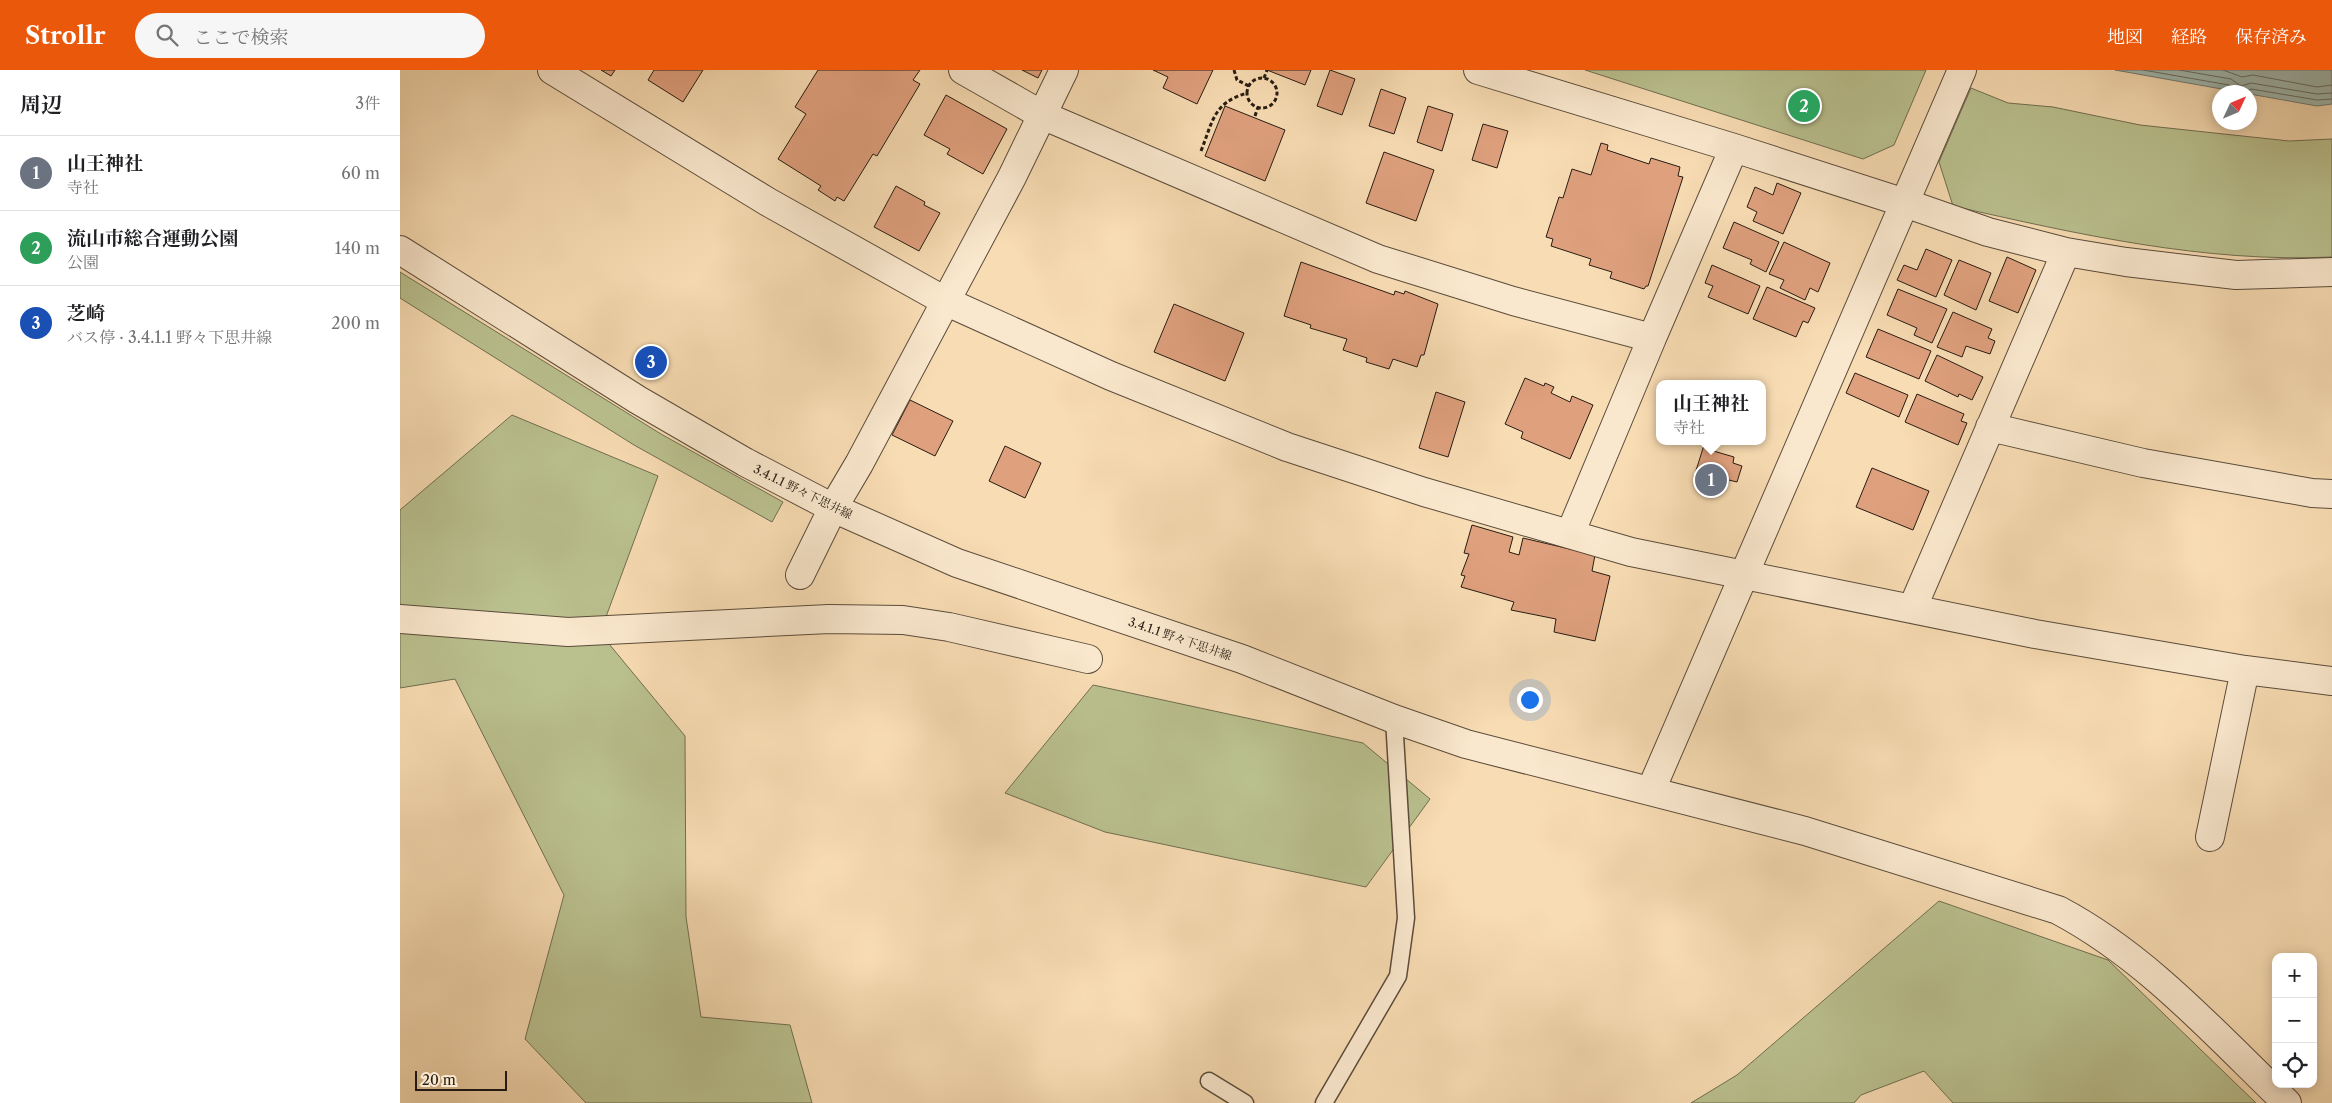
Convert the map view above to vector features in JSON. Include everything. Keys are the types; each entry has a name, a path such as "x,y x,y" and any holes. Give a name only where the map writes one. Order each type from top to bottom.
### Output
{"street":[{"path":"552,70 768,202 945,301 1111,376 1287,446 1424,492 1631,552 2036,634 2245,670 2332,681"},
{"path":"963,70 1042,114 1378,258 1513,301 1652,338"},
{"path":"800,575 833,508 860,464 1012,177 1064,70"},
{"path":"1478,70 1734,148 1988,232 2066,252 2126,262 2236,275 2332,272"},
{"path":"1651,790 1962,70"},
{"path":"1570,534 1734,148"},
{"name":"3.4.1.1 野々下思井線","path":"400,250 638,400 745,462 833,508 957,563 1242,659 1394,719 1466,744 1805,831 2058,910 2092,927 2132,958 2175,995 2287,1103"},
{"path":"1912,609 2066,252"},
{"path":"1990,427 2143,463 2312,493 2332,494"},
{"path":"400,619 568,632 829,619 903,620 948,627 1088,659"},
{"path":"2210,837 2245,670"}],"lane":[{"path":"1324,1103 1398,976 1406,918 1394,719"},
{"path":"1208,1081 1245,1103"}],"path":[{"path":"1234,70 1237,80 1249,86"},
{"path":"1264,78 1267,70"},
{"path":"1264,78 1275,85 1277,95 1268,107 1258,107 1250,102 1247,93 1249,86 1254,80 1264,78"},
{"path":"1190,178 1220,107 1232,97 1247,93"},
{"path":"1255,116 1258,107"}],"green space":[{"path":"1585,70 1926,70 1894,145 1863,159"},
{"path":"1971,88 2008,103 2053,107 2140,125 2289,141 2332,139 2332,257 2284,258 2189,251 2094,236 1953,206 1939,162"},
{"path":"400,272 661,434 783,502 772,522 634,445 400,298"},
{"path":"512,415 658,476 600,633 685,736 686,917 701,1017 790,1025 812,1103 586,1103 525,1039 564,895 455,679 400,688 400,510"},
{"path":"1093,685 1363,743 1430,799 1366,887 1105,832 1005,793"},
{"path":"1939,901 2108,960 2256,1103 1953,1103 1924,1071 1861,1095 1854,1103 1691,1103 1737,1075"}],"water":[{"path":"2115,70 2332,70 2332,104 2317,106 2257,95 2257,85 2212,85 2212,87"}],"building":[{"path":"601,70 615,70 611,76"},
{"path":"654,70 703,70 683,102 648,80"},
{"path":"818,70 920,70 913,80 920,84 877,156 873,154 844,201 837,197 835,201 818,190 821,186 778,159 806,114 795,107"},
{"path":"1022,70 1042,70 1038,78"},
{"path":"1153,70 1213,70 1197,104 1163,88 1168,77"},
{"path":"1267,70 1311,70 1305,85"},
{"path":"1330,70 1355,79 1342,115 1317,106"},
{"path":"1381,89 1406,98 1394,134 1369,126"},
{"path":"946,95 1007,129 983,174 947,154 950,149 924,135"},
{"path":"1225,106 1285,130 1265,181 1205,156"},
{"path":"1428,106 1453,114 1442,151 1417,142"},
{"path":"1483,124 1508,131 1497,168 1472,160"},
{"path":"1601,143 1608,145 1607,150 1649,164 1651,158 1680,167 1678,176 1683,177 1648,286 1644,289 1610,278 1612,272 1589,265 1591,259 1551,246 1553,239 1546,237 1559,197 1563,198 1572,169 1591,175"},
{"path":"1384,152 1434,170 1416,221 1366,203"},
{"path":"1777,183 1801,193 1783,234 1753,221 1757,212 1747,207 1755,187 1773,195"},
{"path":"896,186 925,202 924,205 940,213 919,251 874,227"},
{"path":"1734,222 1779,242 1766,272 1750,264 1752,260 1723,248"},
{"path":"1784,242 1830,263 1818,292 1810,288 1805,300 1780,288 1784,280 1769,274"},
{"path":"1926,249 1952,260 1936,297 1897,280 1904,265 1917,270"},
{"path":"2007,257 2036,270 2018,313 1989,301"},
{"path":"1959,260 1991,273 1976,310 1944,295"},
{"path":"1301,262 1394,295 1395,291 1404,294 1405,291 1438,304 1424,355 1421,355 1417,367 1393,359 1389,369 1366,362 1367,358 1343,350 1347,339 1310,328 1311,325 1284,316"},
{"path":"1712,265 1760,286 1748,314 1708,297 1713,286 1705,283"},
{"path":"1767,287 1815,308 1808,323 1803,321 1796,337 1753,319"},
{"path":"1898,289 1947,309 1932,343 1914,335 1917,328 1887,315"},
{"path":"1174,304 1244,333 1225,381 1154,352"},
{"path":"1953,312 1992,329 1988,338 1995,341 1990,354 1966,346 1962,357 1937,347"},
{"path":"1878,329 1931,351 1919,379 1866,357"},
{"path":"1937,355 1983,377 1972,400 1959,394 1958,397 1925,381"},
{"path":"1855,373 1908,395 1899,417 1846,393"},
{"path":"1525,378 1544,386 1545,383 1554,387 1551,393 1570,402 1572,396 1593,405 1570,459 1521,438 1523,432 1505,424"},
{"path":"1436,392 1465,402 1448,457 1419,448"},
{"path":"1917,394 1964,414 1961,421 1967,423 1958,445 1905,422"},
{"path":"910,400 953,421 935,456 892,435"},
{"path":"1704,445 1711,447 1710,450 1734,457 1733,463 1742,466 1737,482 1729,480 1727,487 1716,484 1715,487 1703,484 1704,480 1694,477"},
{"path":"1005,446 1041,463 1025,498 989,481"},
{"path":"1872,468 1929,491 1913,530 1856,507"},
{"path":"1472,525 1513,537 1509,552 1519,555 1523,538 1595,555 1592,571 1610,576 1595,641 1554,632 1556,619 1511,610 1514,602 1461,587 1465,576 1461,575 1469,554 1464,553"}],"place":[{"name":"流山市総合運動公園","path":"1804,106"},
{"name":"芝崎","path":"651,362"},
{"name":"山王神社","path":"1711,480"}]}
